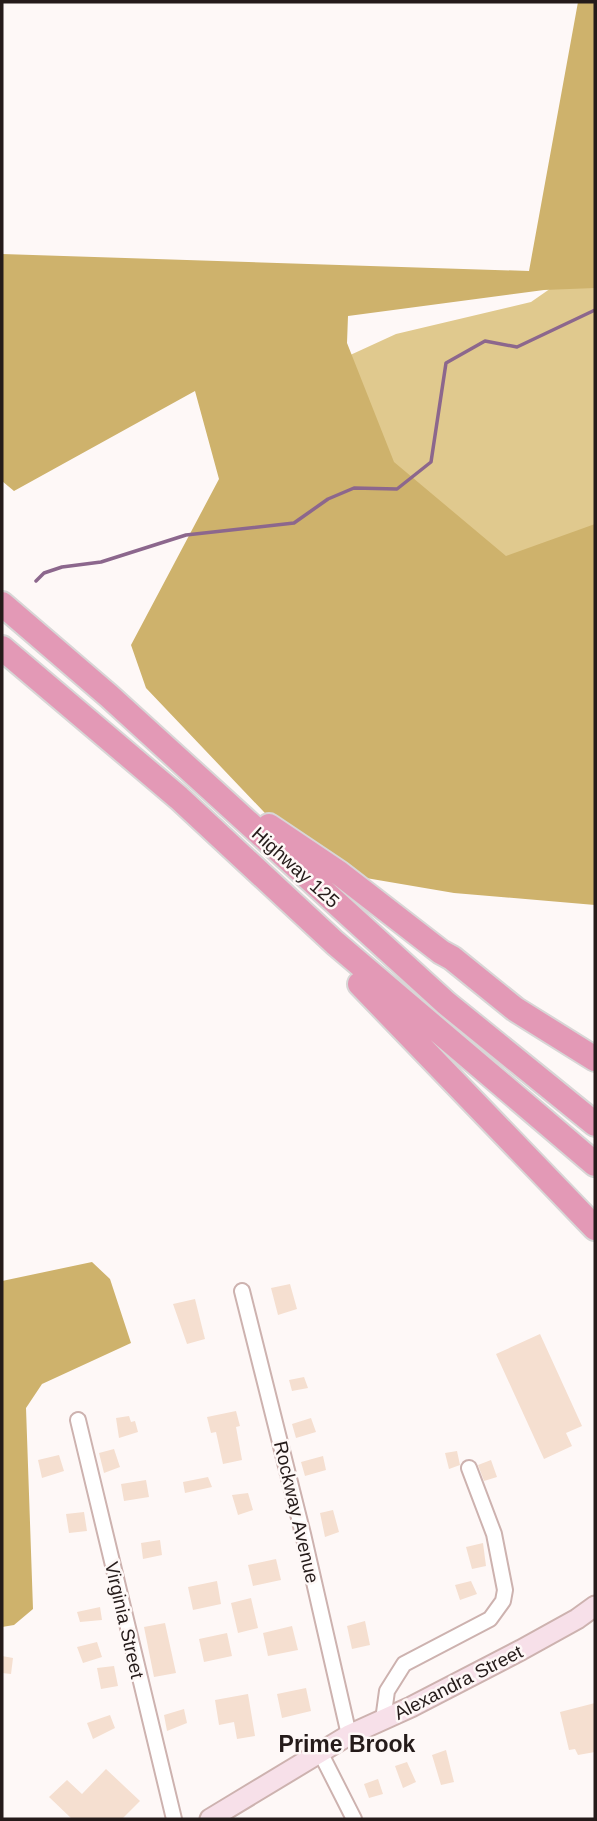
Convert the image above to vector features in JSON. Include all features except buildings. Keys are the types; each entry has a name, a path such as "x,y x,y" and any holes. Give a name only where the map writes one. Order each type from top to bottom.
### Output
{"highway":[{"name":"Highway 125","path":"2,604 109,696 446,1003 595,1124"},
{"name":"Highway 125","path":"2,648 179,798 335,943 595,1164"},
{"path":"198,778 339,873 452,958 514,1009 595,1059"},
{"path":"179,798 595,1228"}],"main road":[{"name":"Alexandra Street","path":"210,1819 349,1735 532,1644 595,1606"}],"street":[{"name":"Rockway Avenue","path":"242,1291 300,1521 349,1735"},
{"name":"Virginia Street","path":"78,1420 174,1819"},
{"path":"383,1720 387,1691 404,1664 490,1619 503,1601 505,1590 494,1534 469,1468"},
{"path":"320,1752 354,1819"}],"shaded area":[{"path":"578,2 595,2 595,288 544,290 348,316 347,343 394,462 506,556 595,524 595,905 454,893 319,870 146,688 131,645 219,479 195,391 14,491 2,481 2,254 529,271"},
{"path":"595,133 595,745 517,720 335,362 396,334 531,302 593,259"},
{"path":"92,1262 110,1279 131,1343 42,1384 26,1408 33,1609 14,1625 2,1627 2,1281"}],"waterway":[{"path":"36,581 44,573 62,567 101,562 186,535 294,523 328,499 354,488 397,489 431,462 446,363 485,341 517,347 595,310"}],"district":[{"name":"Prime Brook","path":"347,1744"}]}
